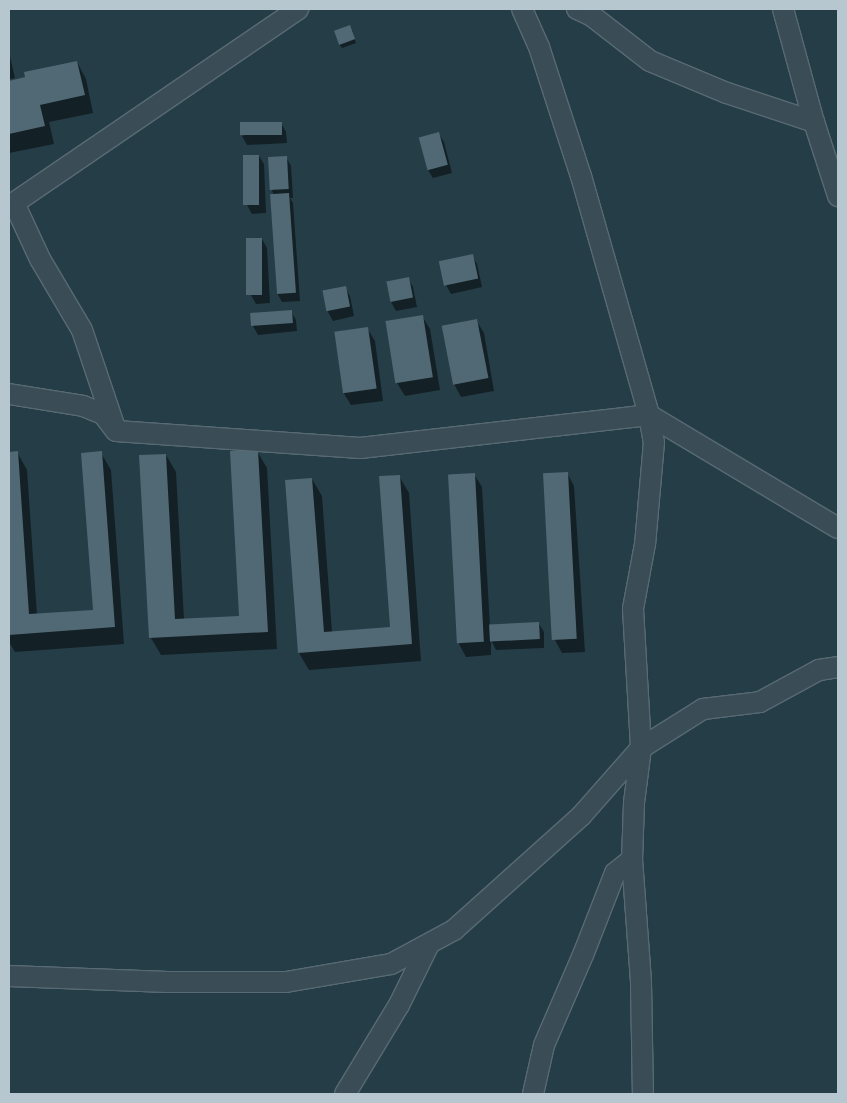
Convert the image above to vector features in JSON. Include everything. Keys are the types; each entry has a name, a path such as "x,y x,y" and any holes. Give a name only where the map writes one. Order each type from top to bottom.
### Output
{"street":[{"path":"116,431 82,330 40,259 11,203 298,9"},
{"path":"522,9 539,47 581,176 649,415 654,442 645,544 632,609 641,748 634,803 632,859 642,983 643,1094"},
{"path":"576,9 592,16 650,61 728,93 814,122"},
{"path":"783,9 814,122 833,167 838,196"},
{"path":"9,394 83,406 103,414 116,431 360,448 649,415 838,528"},
{"path":"9,976 168,982 286,982 391,964 454,930 581,816 641,748 703,709 760,702 819,670 838,667"},
{"path":"532,1094 544,1045 583,955 615,873 632,859"},
{"path":"345,1094 399,1005 429,944"}],"building":[{"path":"350,25 355,39 339,45 334,31"},
{"path":"77,61 85,95 40,105 45,126 9,134 9,81 25,77 24,72"},
{"path":"240,122 282,122 282,135 240,135"},
{"path":"439,132 448,165 428,170 419,137"},
{"path":"243,155 259,155 259,205 243,205"},
{"path":"287,156 289,189 270,190 268,157"},
{"path":"289,193 296,293 277,294 270,194"},
{"path":"246,238 262,238 262,295 246,295"},
{"path":"473,254 478,278 444,286 439,261"},
{"path":"409,277 413,298 390,302 386,281"},
{"path":"346,286 350,307 326,311 322,291"},
{"path":"292,310 293,323 251,326 250,313"},
{"path":"423,315 433,377 395,383 385,321"},
{"path":"477,319 488,378 453,385 442,326"},
{"path":"368,327 377,388 343,393 334,332"},
{"path":"258,450 268,632 149,638 139,455 166,454 175,619 239,616 230,451"},
{"path":"18,451 29,614 93,610 81,453 102,451 115,627 9,635 9,452"},
{"path":"568,472 577,639 552,640 543,473"},
{"path":"475,473 484,642 457,643 448,474"},
{"path":"400,475 412,644 298,653 285,480 312,478 324,632 390,627 379,476"},
{"path":"539,622 540,639 490,642 489,625"}]}
